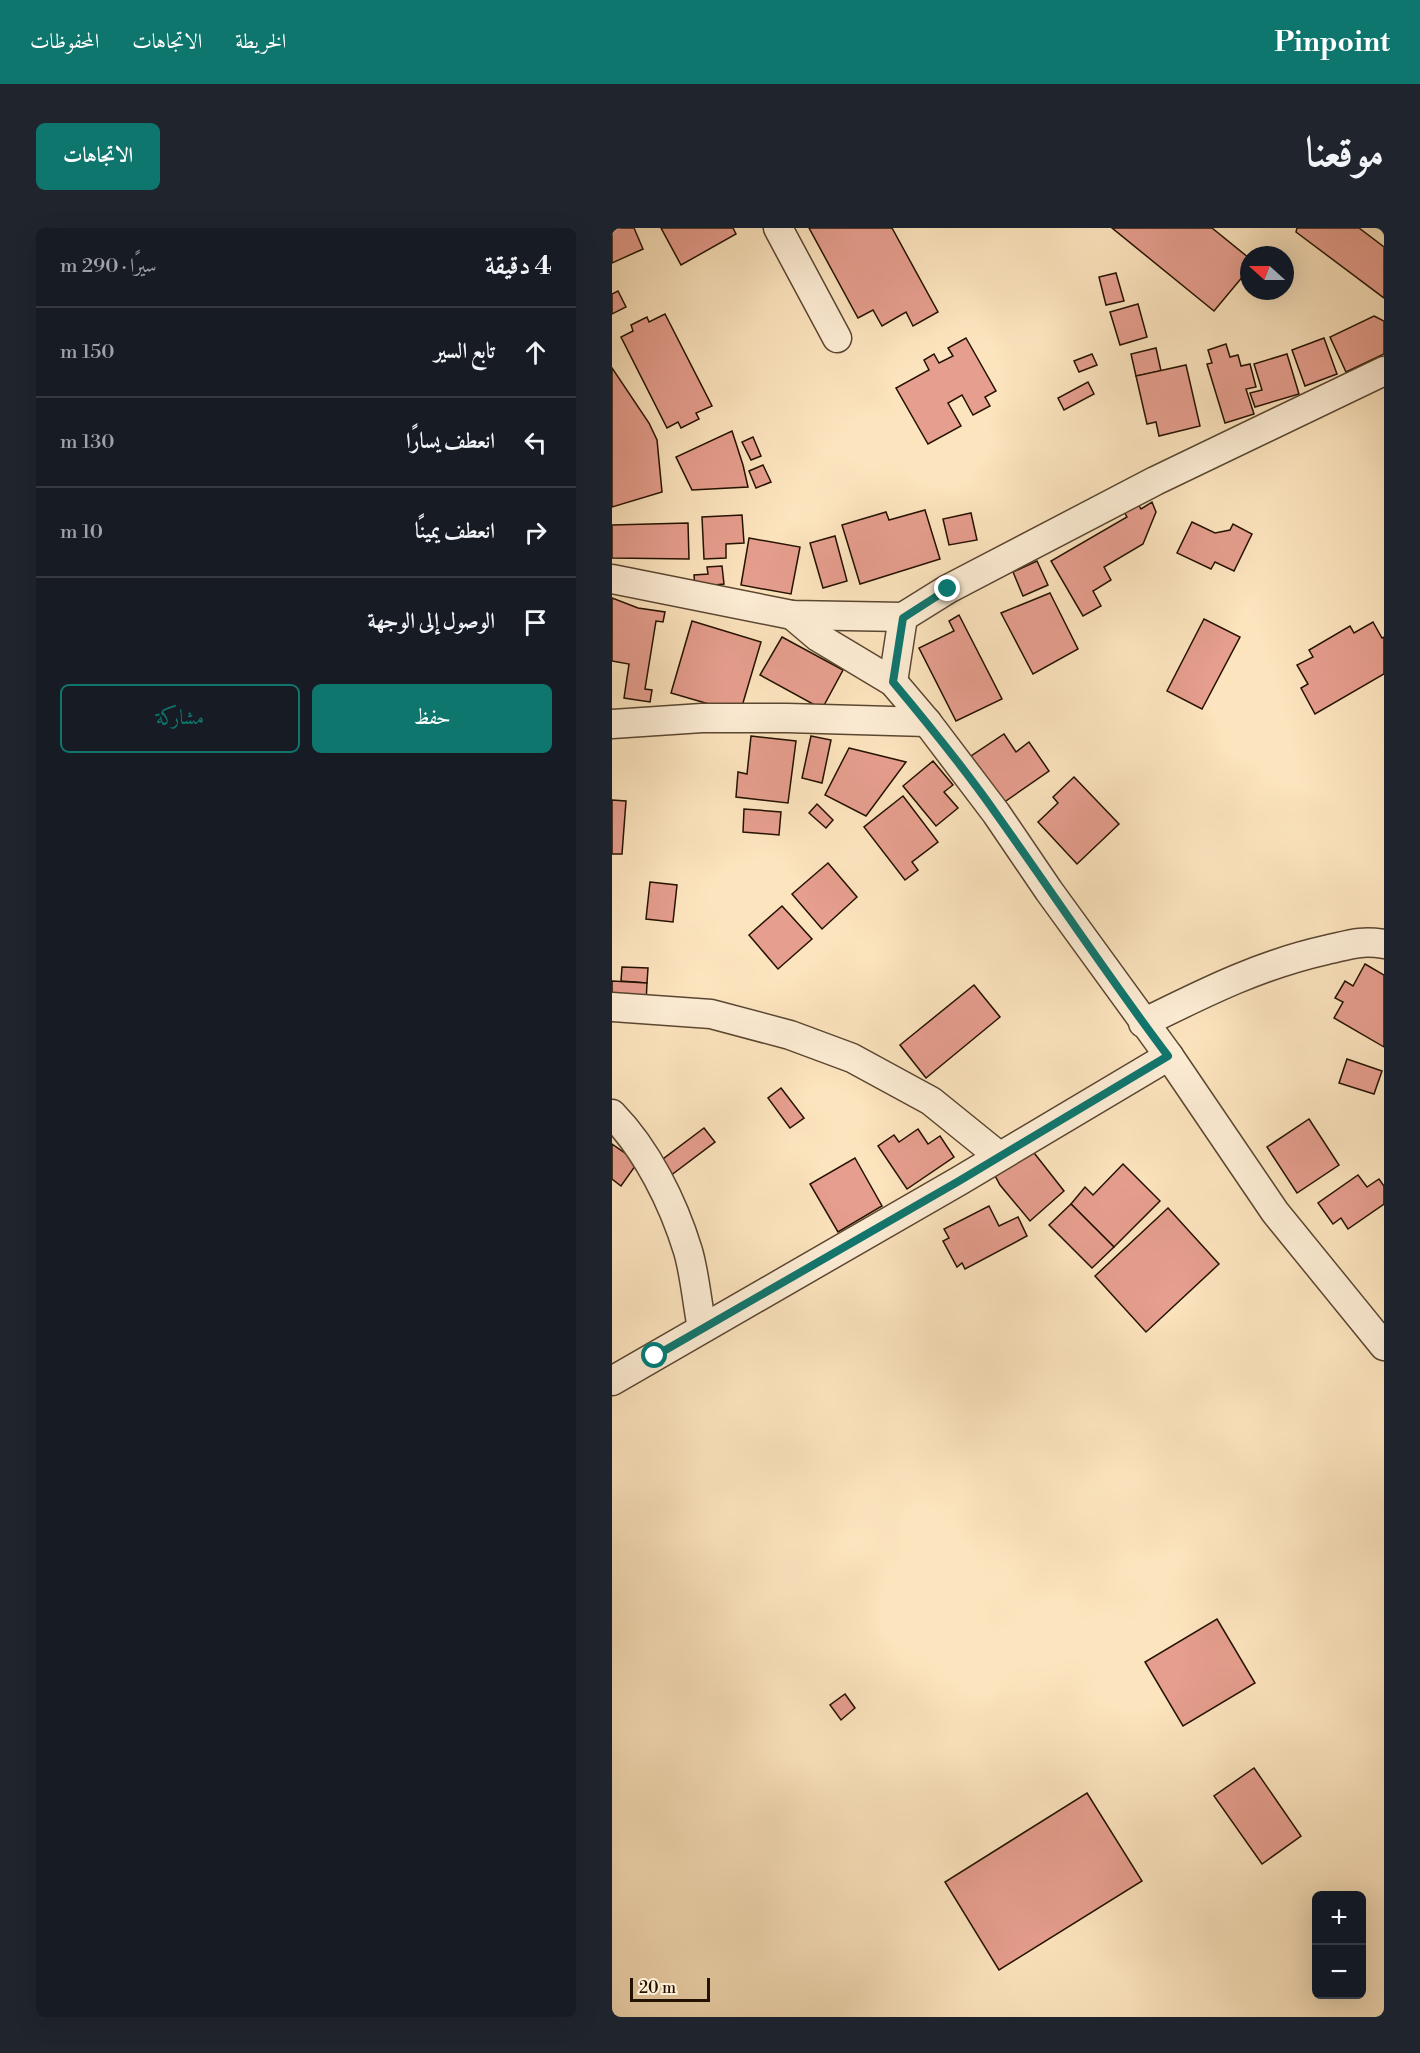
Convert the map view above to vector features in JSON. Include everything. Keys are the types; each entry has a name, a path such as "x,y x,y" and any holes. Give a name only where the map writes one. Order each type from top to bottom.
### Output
{"street":[{"path":"778,228 837,338"},
{"path":"612,579 792,615 903,618 948,589 1155,481 1384,370"},
{"path":"792,615 818,637 893,682 927,722 996,813 1275,1212 1384,1346"},
{"path":"893,682 903,618"},
{"path":"612,724 702,718 927,722"},
{"path":"1143,1023 1231,980 1302,955 1364,941 1384,944"},
{"path":"612,1007 711,1014 790,1035 852,1058 931,1101 999,1156"},
{"path":"612,1381 1168,1056"},
{"path":"612,1114 628,1130 660,1179 688,1251 702,1328"}],"building":[{"path":"612,228 634,228 643,249 612,263"},
{"path":"661,228 733,228 736,234 681,265"},
{"path":"809,228 892,228 938,312 913,326 906,312 882,326 873,310 858,318"},
{"path":"1112,228 1212,228 1240,251 1240,280 1214,311"},
{"path":"1297,228 1359,228 1384,247 1384,298 1296,232"},
{"path":"1116,273 1124,301 1106,305 1099,277"},
{"path":"618,291 626,307 612,314 612,294"},
{"path":"1138,304 1147,337 1120,345 1110,312"},
{"path":"665,314 712,406 696,413 699,419 681,428 678,422 667,428 621,337 633,331 631,325 647,317 649,322"},
{"path":"1374,316 1384,321 1384,354 1346,372 1330,337"},
{"path":"966,338 996,391 985,397 990,406 973,415 962,395 948,403 961,426 928,444 896,388 929,370 924,360 934,354 939,363 953,356 948,348"},
{"path":"1324,338 1337,374 1305,386 1292,350"},
{"path":"1226,344 1230,357 1238,355 1241,366 1250,364 1256,387 1246,389 1254,414 1225,423 1207,364 1212,363 1208,350"},
{"path":"1156,348 1161,371 1136,376 1131,354"},
{"path":"1092,354 1097,365 1079,372 1074,361"},
{"path":"1287,354 1299,394 1255,407 1250,393 1262,390 1254,364"},
{"path":"1186,365 1200,426 1159,436 1156,422 1147,424 1136,376"},
{"path":"612,368 649,423 657,440 662,492 612,507"},
{"path":"1088,382 1094,394 1064,410 1058,398"},
{"path":"732,431 748,487 692,490 676,457"},
{"path":"753,437 761,456 751,460 742,442"},
{"path":"763,465 771,482 756,488 749,471"},
{"path":"1137,502 1141,509 1152,502 1156,512 1143,544 1104,567 1111,580 1093,591 1101,606 1083,616 1051,561 1127,517 1123,510"},
{"path":"925,510 940,559 860,584 842,525 886,512 889,520"},
{"path":"971,513 977,540 949,545 943,519"},
{"path":"742,515 744,543 726,544 726,558 704,559 702,517"},
{"path":"1192,522 1215,533 1230,530 1233,524 1252,534 1234,571 1215,562 1211,569 1177,553"},
{"path":"688,523 689,559 612,558 612,525"},
{"path":"835,536 847,581 823,588 810,543"},
{"path":"749,538 800,547 791,594 741,585"},
{"path":"1037,561 1048,585 1023,596 1013,572"},
{"path":"722,566 724,584 695,587 694,575 708,574 707,567"},
{"path":"1050,593 1078,649 1033,674 1001,613"},
{"path":"612,598 638,608 665,612 663,622 656,621 645,689 652,690 650,702 624,698 629,664 612,661"},
{"path":"959,615 1002,699 956,721 919,648 954,631 949,621"},
{"path":"1204,619 1240,637 1202,709 1167,691"},
{"path":"692,621 761,642 740,713 671,693"},
{"path":"1373,622 1382,638 1384,637 1384,674 1315,714 1301,688 1308,684 1297,665 1313,657 1309,650 1350,626 1354,633"},
{"path":"782,637 843,670 822,709 760,675"},
{"path":"1004,734 1016,752 1029,742 1049,771 1003,803 971,756"},
{"path":"751,736 796,741 788,803 736,797 738,772 747,774"},
{"path":"811,736 831,740 822,783 802,778"},
{"path":"849,748 906,762 866,816 825,795"},
{"path":"933,761 953,785 944,792 958,808 936,826 903,786"},
{"path":"1074,777 1119,824 1077,864 1038,822 1058,803 1053,797"},
{"path":"903,796 938,842 912,862 918,870 905,880 864,827"},
{"path":"612,800 626,801 622,854 612,854"},
{"path":"817,804 833,820 826,828 809,813"},
{"path":"744,809 781,812 779,835 743,832"},
{"path":"828,863 857,897 822,929 792,894"},
{"path":"650,882 677,885 673,922 646,919"},
{"path":"782,906 812,939 778,969 749,935"},
{"path":"1365,964 1384,975 1384,1047 1334,1018 1343,1002 1335,998 1345,981 1353,986"},
{"path":"622,967 648,968 647,983 621,981"},
{"path":"612,981 647,983 646,1004 612,1003"},
{"path":"974,985 1000,1017 926,1078 900,1045"},
{"path":"1347,1059 1382,1071 1374,1094 1339,1083"},
{"path":"781,1088 804,1118 790,1128 768,1098"},
{"path":"1309,1119 1339,1165 1297,1193 1267,1147"},
{"path":"704,1128 715,1142 670,1176 659,1162"},
{"path":"918,1129 928,1144 940,1136 954,1157 907,1189 878,1146 894,1135 899,1142"},
{"path":"612,1144 638,1162 621,1186 612,1179"},
{"path":"1031,1149 1064,1191 1030,1221 1000,1185 992,1170"},
{"path":"855,1158 882,1206 838,1232 810,1184"},
{"path":"1123,1164 1160,1201 1114,1247 1071,1204 1085,1187 1093,1195"},
{"path":"1358,1175 1367,1187 1379,1179 1384,1186 1384,1204 1348,1229 1341,1218 1333,1224 1318,1203"},
{"path":"1071,1204 1114,1247 1092,1268 1049,1225"},
{"path":"989,1206 999,1226 1018,1217 1027,1236 965,1269 962,1263 957,1267 943,1241 949,1238 944,1229"},
{"path":"1168,1208 1219,1264 1146,1332 1095,1276"},
{"path":"1217,1619 1255,1683 1183,1726 1145,1662"},
{"path":"845,1694 855,1708 841,1720 830,1705"},
{"path":"1254,1768 1301,1836 1262,1864 1214,1796"},
{"path":"1087,1793 1142,1881 999,1970 945,1882"}],"route":[{"path":"655,1356 959,1181 1168,1056 996,813 927,722 893,682 903,618 948,589"}]}
